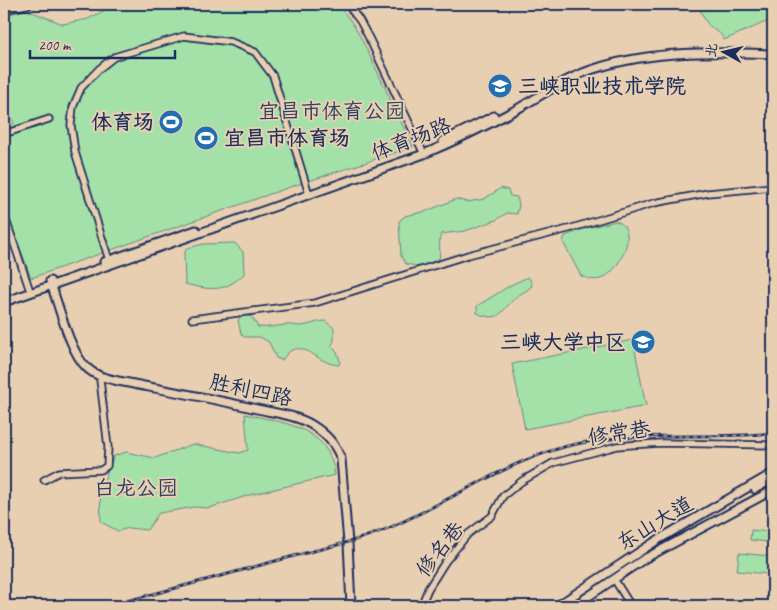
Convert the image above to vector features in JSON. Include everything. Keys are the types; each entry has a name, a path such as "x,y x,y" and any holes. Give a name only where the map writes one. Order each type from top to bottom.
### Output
{"main road":[{"name":"体育场路","path":"4,297 29,288 49,284 477,132 570,79 595,68 655,55 773,53"},
{"name":"体育场路","path":"4,302 109,260 423,152"},
{"name":"胜利四路","path":"49,284 72,354 83,369 100,380 221,404 296,422 312,429 323,438 333,450 338,461 347,606"},
{"name":"胜利四路","path":"49,284 77,354 91,372 118,381 294,417 312,425 326,436 338,451 341,459 351,606"},
{"name":"东山大道","path":"557,606 641,551 773,473"},
{"path":"641,551 773,479"},
{"name":"东山大道","path":"574,606 648,555 701,523 773,489"}],"street":[{"path":"4,10 30,4"},
{"path":"347,4 364,30 423,152"},
{"path":"109,260 76,152 71,125 73,107 82,88 99,68 114,57 184,36 231,42 255,52 273,76 308,191"},
{"path":"4,134 49,119"},
{"path":"192,319 315,303 468,255 572,228 654,203 708,193 773,187"},
{"path":"4,214 29,288"},
{"path":"44,480 59,472 101,470 107,466 108,448 100,380"},
{"name":"修常巷","path":"492,516 503,496 522,481 552,463 608,448 662,443 773,445"},
{"name":"修名巷","path":"421,606 428,589 445,562 468,534 492,516"},
{"path":"614,579 631,606"}],"green space":[{"name":"宜昌市体育场","path":"111,4 336,4 360,36 413,147 290,187 31,278 4,204 4,128 14,123 4,103 4,15 27,10 63,24 88,19 109,8"},
{"path":"699,4 773,4 773,19 724,40 721,34 710,27 702,14"},
{"path":"501,188 508,190 510,196 517,197 519,205 517,214 507,213 496,220 465,231 441,234 439,259 420,267 406,264 401,256 399,221 405,216 427,211 456,199 467,202 484,199"},
{"path":"616,221 623,225 627,232 627,241 620,260 614,269 598,280 581,276 563,242 565,236"},
{"path":"235,243 243,252 244,274 237,280 223,287 216,288 202,288 185,284 184,255 187,248 204,244"},
{"path":"528,277 532,286 515,298 498,316 490,317 477,313 477,306"},
{"path":"243,315 252,317 258,327 302,326 325,321 334,328 334,341 331,346 337,352 340,361 339,365 322,360 302,349 295,349 289,352 282,360 276,358 269,342 260,337 244,337 241,334 238,320"},
{"path":"633,340 646,406 525,429 512,364"},
{"name":"白龙公园","path":"245,414 289,424 314,437 324,446 331,459 335,475 253,494 209,508 195,507 159,513 147,530 129,528 118,531 101,522 100,490 114,456 126,452 155,458 193,444 239,453 248,450"},
{"path":"751,530 770,532 769,542 750,540"},
{"path":"739,553 770,556 768,574 737,571"}],"railway":[{"path":"107,606 365,537 414,516 508,468 556,449 605,439 629,437 725,436 773,433"}],"place":[{"name":"三峡职业技术学院","path":"500,86"},
{"name":"体育场","path":"171,122"},
{"name":"宜昌市体育场","path":"206,138"},
{"name":"三峡大学中区","path":"643,342"}],"park label":[{"name":"宜昌市体育公园","path":"332,111"}]}
